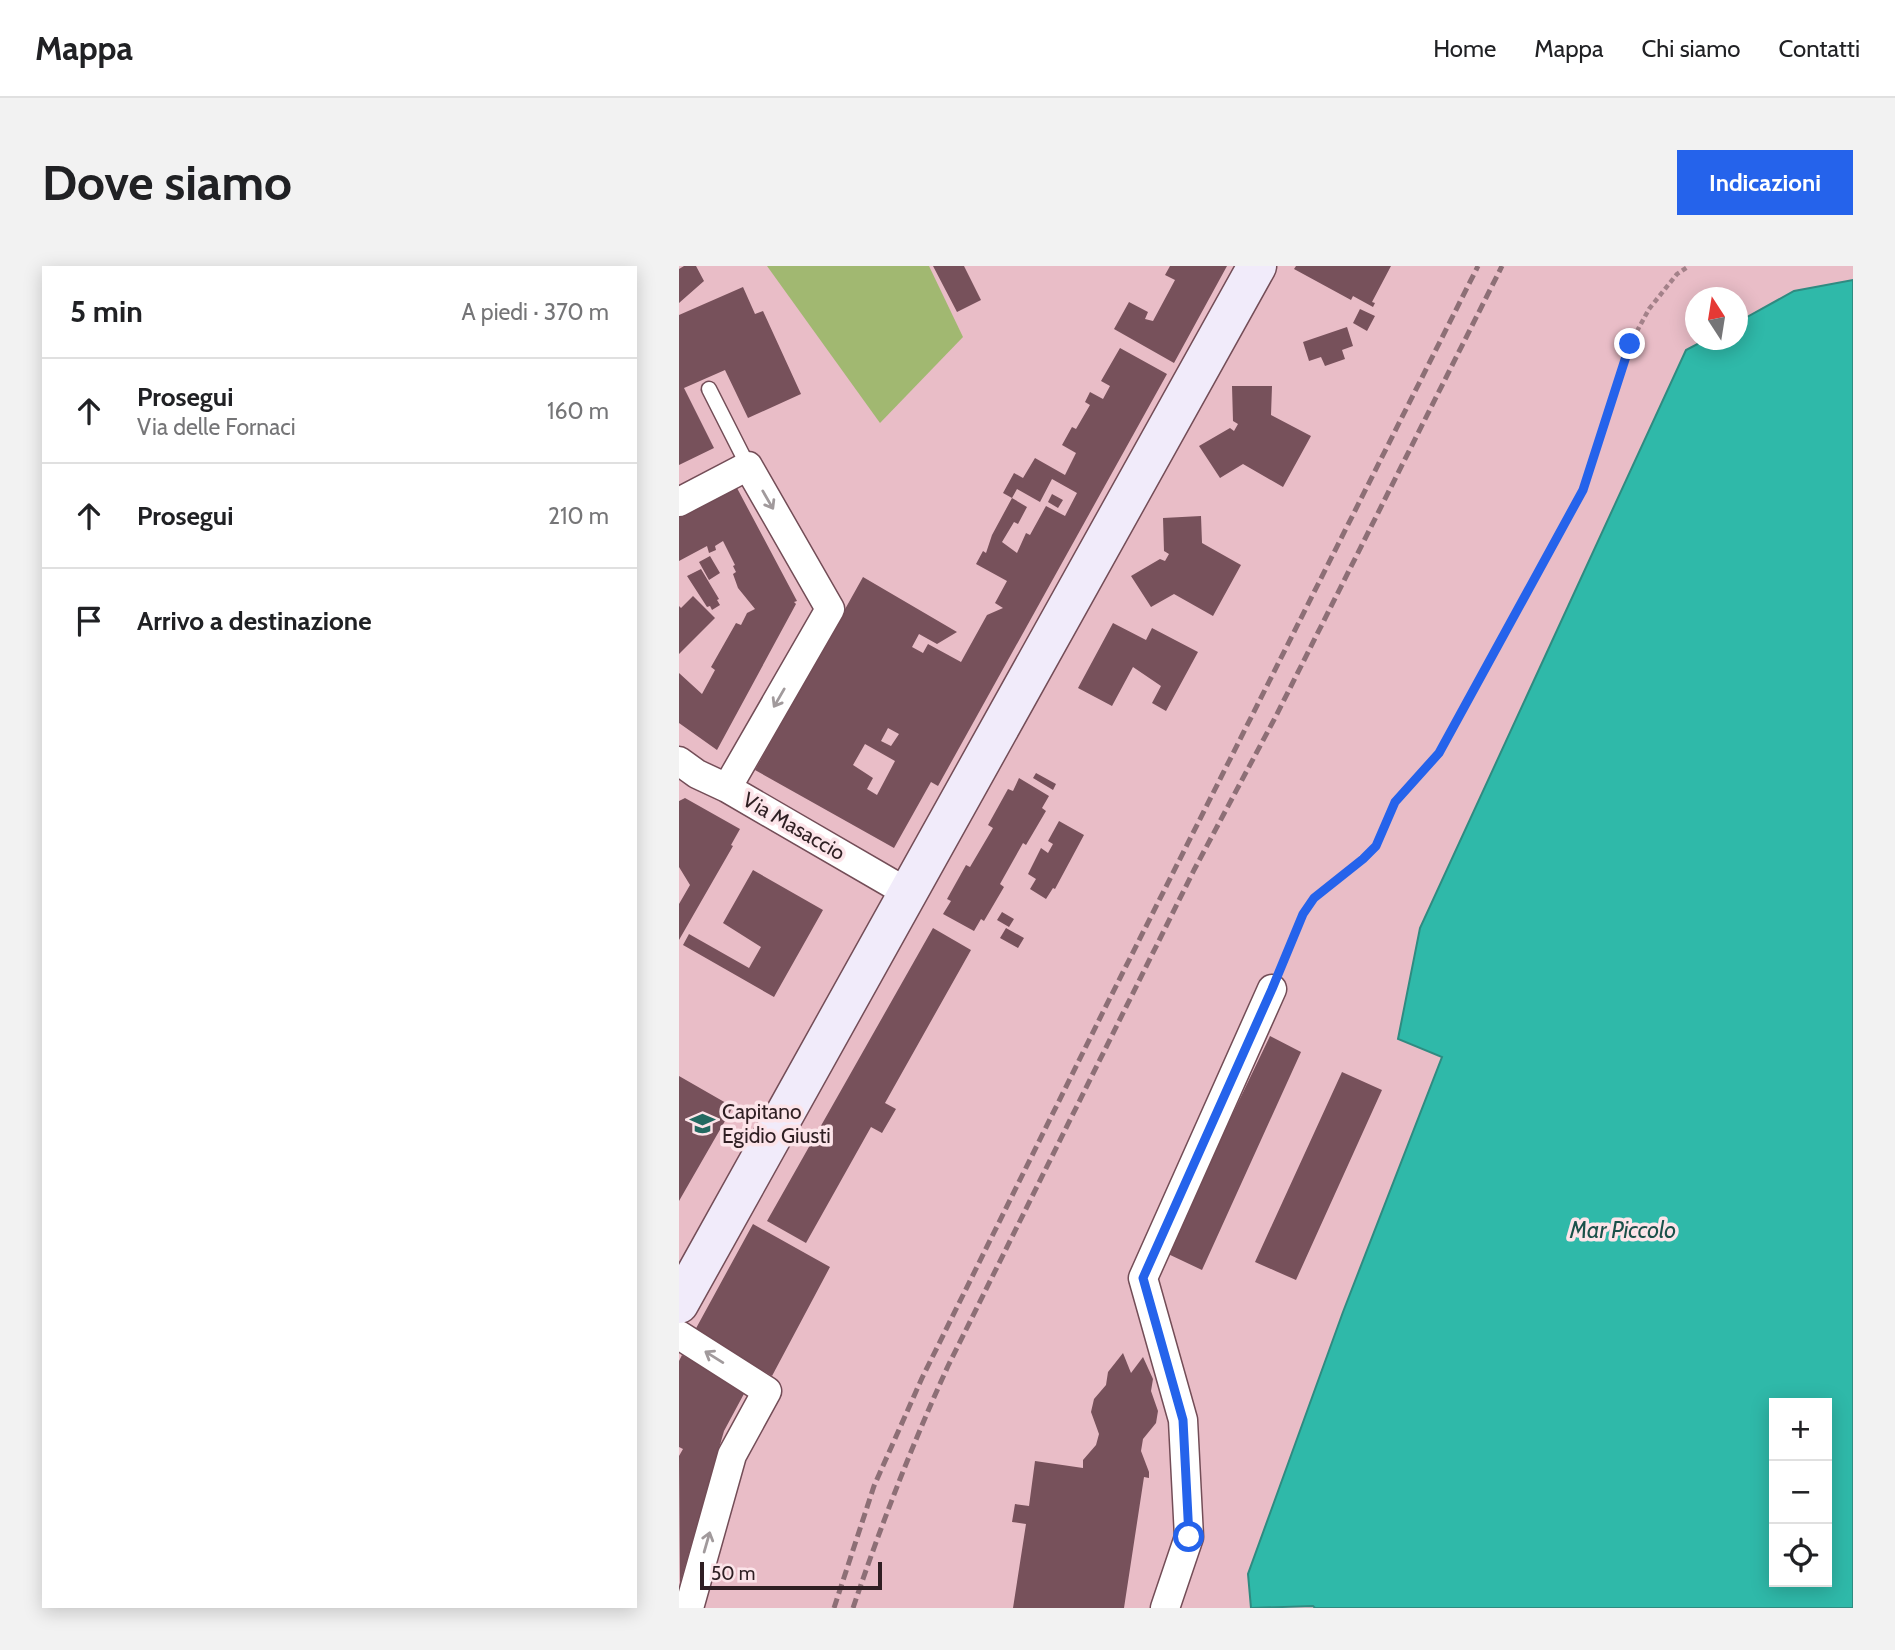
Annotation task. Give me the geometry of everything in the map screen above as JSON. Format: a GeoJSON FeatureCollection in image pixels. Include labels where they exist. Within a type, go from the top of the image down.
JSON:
{"type":"FeatureCollection","features":[{"type":"Feature","properties":{"kind":"main road"},"geometry":{"type":"LineString","coordinates":[[679,1304],[1257,266]]}},
{"type":"Feature","properties":{"kind":"street"},"geometry":{"type":"LineString","coordinates":[[679,502],[748,466],[830,609],[727,788]]}},
{"type":"Feature","properties":{"kind":"street","name":"Via Masaccio"},"geometry":{"type":"LineString","coordinates":[[685,772],[727,788],[908,893]]}},
{"type":"Feature","properties":{"kind":"street"},"geometry":{"type":"LineString","coordinates":[[1165,1608],[1189,1537],[1183,1420],[1143,1278],[1272,989]]}},
{"type":"Feature","properties":{"kind":"street"},"geometry":{"type":"LineString","coordinates":[[679,1335],[767,1391],[732,1455],[689,1608]]}},
{"type":"Feature","properties":{"kind":"lane"},"geometry":{"type":"LineString","coordinates":[[709,389],[748,466]]}},
{"type":"Feature","properties":{"kind":"path"},"geometry":{"type":"LineString","coordinates":[[1272,989],[1303,914],[1314,898],[1376,846],[1395,802],[1439,753],[1583,490],[1630,344],[1649,309],[1677,274],[1689,266]]}},
{"type":"Feature","properties":{"kind":"shaded area"},"geometry":{"type":"Polygon","coordinates":[[[767,266],[929,266],[963,337],[880,423],[767,266]]]}},
{"type":"Feature","properties":{"kind":"water","name":"Mar Piccolo"},"geometry":{"type":"Polygon","coordinates":[[[1853,280],[1853,1608],[1251,1608],[1248,1574],[1343,1312],[1442,1057],[1398,1039],[1420,928],[1686,350],[1748,350],[1748,316],[1794,291],[1853,280]]]}},
{"type":"Feature","properties":{"kind":"building"},"geometry":{"type":"Polygon","coordinates":[[[696,266],[704,281],[679,303],[679,269],[696,266]]]}},
{"type":"Feature","properties":{"kind":"building"},"geometry":{"type":"Polygon","coordinates":[[[933,266],[964,266],[981,300],[957,312],[933,266]]]}},
{"type":"Feature","properties":{"kind":"building"},"geometry":{"type":"Polygon","coordinates":[[[1170,266],[1227,266],[1174,363],[1114,329],[1129,302],[1148,312],[1145,319],[1153,321],[1175,280],[1165,275],[1170,266]]]}},
{"type":"Feature","properties":{"kind":"building"},"geometry":{"type":"Polygon","coordinates":[[[1296,266],[1391,266],[1372,302],[1375,303],[1373,307],[1353,296],[1351,300],[1294,269],[1296,266]]]}},
{"type":"Feature","properties":{"kind":"building"},"geometry":{"type":"Polygon","coordinates":[[[743,287],[755,314],[763,311],[801,394],[748,418],[725,370],[684,388],[714,448],[679,465],[679,315],[743,287]]]}},
{"type":"Feature","properties":{"kind":"building"},"geometry":{"type":"Polygon","coordinates":[[[1360,309],[1375,316],[1367,331],[1353,323],[1360,309]]]}},
{"type":"Feature","properties":{"kind":"building"},"geometry":{"type":"Polygon","coordinates":[[[1347,327],[1353,346],[1342,350],[1345,359],[1325,366],[1321,357],[1309,361],[1303,342],[1347,327]]]}},
{"type":"Feature","properties":{"kind":"building"},"geometry":{"type":"Polygon","coordinates":[[[1120,348],[1167,374],[938,786],[931,782],[894,848],[755,770],[863,577],[957,632],[937,644],[919,634],[912,647],[923,653],[928,644],[961,662],[987,615],[1003,608],[995,603],[1007,581],[976,564],[983,551],[986,553],[992,535],[1012,498],[1003,493],[1014,473],[1023,478],[1035,458],[1065,475],[1076,453],[1062,445],[1072,427],[1076,429],[1090,405],[1085,402],[1090,392],[1103,399],[1110,386],[1101,381],[1120,348]],[[1052,479],[1040,502],[1017,489],[1012,498],[1027,507],[1018,524],[1014,522],[1002,542],[1017,553],[1026,533],[1030,535],[1046,506],[1065,516],[1077,493],[1052,479]],[[888,728],[881,741],[891,746],[899,734],[888,728]],[[865,744],[853,765],[873,778],[867,789],[877,795],[895,761],[865,744]]]}},
{"type":"Feature","properties":{"kind":"building"},"geometry":{"type":"Polygon","coordinates":[[[1232,386],[1272,386],[1271,415],[1311,436],[1283,487],[1243,464],[1220,478],[1199,446],[1230,428],[1234,431],[1238,424],[1233,421],[1232,386]]]}},
{"type":"Feature","properties":{"kind":"building"},"geometry":{"type":"Polygon","coordinates":[[[737,488],[797,601],[794,602],[796,604],[717,750],[679,723],[679,673],[702,694],[715,670],[711,667],[736,623],[741,625],[747,613],[755,609],[738,588],[733,574],[736,572],[733,566],[735,565],[723,541],[715,546],[716,550],[709,553],[707,546],[679,561],[679,517],[737,488]]]}},
{"type":"Feature","properties":{"kind":"building"},"geometry":{"type":"Polygon","coordinates":[[[1052,494],[1063,500],[1058,508],[1048,502],[1052,494]]]}},
{"type":"Feature","properties":{"kind":"building"},"geometry":{"type":"Polygon","coordinates":[[[1201,516],[1202,543],[1241,565],[1213,616],[1174,594],[1151,607],[1131,576],[1160,559],[1165,561],[1169,554],[1164,551],[1163,518],[1201,516]]]}},
{"type":"Feature","properties":{"kind":"building"},"geometry":{"type":"Polygon","coordinates":[[[710,556],[720,573],[709,580],[699,562],[710,556]]]}},
{"type":"Feature","properties":{"kind":"building"},"geometry":{"type":"Polygon","coordinates":[[[701,569],[719,599],[717,600],[720,605],[712,610],[710,606],[707,607],[687,576],[701,569]]]}},
{"type":"Feature","properties":{"kind":"building"},"geometry":{"type":"Polygon","coordinates":[[[693,596],[715,618],[679,654],[679,606],[681,608],[693,596]]]}},
{"type":"Feature","properties":{"kind":"building"},"geometry":{"type":"Polygon","coordinates":[[[1113,623],[1146,640],[1152,628],[1198,652],[1166,711],[1152,703],[1161,686],[1133,667],[1112,706],[1078,688],[1113,623]]]}},
{"type":"Feature","properties":{"kind":"building"},"geometry":{"type":"Polygon","coordinates":[[[1036,773],[1056,784],[1053,790],[1033,778],[1036,773]]]}},
{"type":"Feature","properties":{"kind":"building"},"geometry":{"type":"Polygon","coordinates":[[[1019,778],[1049,796],[1042,808],[1046,811],[1026,845],[1023,843],[1000,884],[1004,887],[984,921],[981,919],[974,931],[943,914],[951,901],[947,899],[966,865],[970,867],[993,828],[988,825],[1008,789],[1013,791],[1019,778]]]}},
{"type":"Feature","properties":{"kind":"building"},"geometry":{"type":"Polygon","coordinates":[[[685,798],[740,829],[679,940],[679,904],[690,885],[679,867],[679,801],[685,798]]]}},
{"type":"Feature","properties":{"kind":"building"},"geometry":{"type":"Polygon","coordinates":[[[1059,821],[1084,835],[1055,889],[1053,888],[1046,899],[1030,889],[1036,879],[1028,874],[1041,848],[1048,853],[1053,844],[1048,841],[1059,821]]]}},
{"type":"Feature","properties":{"kind":"building"},"geometry":{"type":"Polygon","coordinates":[[[753,870],[823,910],[774,997],[683,945],[689,934],[749,968],[761,947],[723,923],[753,870]]]}},
{"type":"Feature","properties":{"kind":"building"},"geometry":{"type":"Polygon","coordinates":[[[1002,912],[1014,919],[1009,927],[997,920],[1002,912]]]}},
{"type":"Feature","properties":{"kind":"building"},"geometry":{"type":"Polygon","coordinates":[[[933,928],[971,950],[885,1103],[896,1109],[882,1133],[871,1127],[806,1243],[767,1221],[933,928]]]}},
{"type":"Feature","properties":{"kind":"building"},"geometry":{"type":"Polygon","coordinates":[[[1006,928],[1024,938],[1018,948],[1000,938],[1006,928]]]}},
{"type":"Feature","properties":{"kind":"building"},"geometry":{"type":"Polygon","coordinates":[[[1270,1036],[1301,1052],[1202,1270],[1166,1253],[1270,1036]]]}},
{"type":"Feature","properties":{"kind":"building"},"geometry":{"type":"Polygon","coordinates":[[[1342,1072],[1382,1090],[1296,1280],[1255,1262],[1342,1072]]]}},
{"type":"Feature","properties":{"kind":"building"},"geometry":{"type":"Polygon","coordinates":[[[679,1076],[733,1107],[679,1201],[679,1076]]]}},
{"type":"Feature","properties":{"kind":"building"},"geometry":{"type":"Polygon","coordinates":[[[753,1224],[830,1267],[772,1376],[694,1332],[753,1224]]]}},
{"type":"Feature","properties":{"kind":"building"},"geometry":{"type":"Polygon","coordinates":[[[1123,1353],[1131,1373],[1143,1357],[1153,1379],[1151,1391],[1158,1411],[1156,1423],[1143,1439],[1141,1451],[1149,1478],[1144,1477],[1124,1608],[1013,1608],[1026,1524],[1012,1522],[1015,1504],[1029,1506],[1035,1461],[1083,1468],[1083,1460],[1096,1445],[1099,1434],[1091,1412],[1094,1399],[1106,1385],[1108,1372],[1123,1353]]]}},
{"type":"Feature","properties":{"kind":"building"},"geometry":{"type":"Polygon","coordinates":[[[682,1355],[746,1390],[724,1431],[680,1584],[679,1456],[683,1449],[679,1447],[679,1361],[682,1355]]]}},
{"type":"Feature","properties":{"kind":"railway"},"geometry":{"type":"LineString","coordinates":[[834,1608],[874,1486],[922,1378],[1478,266]]}},
{"type":"Feature","properties":{"kind":"railway"},"geometry":{"type":"LineString","coordinates":[[853,1608],[897,1485],[948,1366],[1194,870],[1276,716],[1502,266]]}},
{"type":"Feature","properties":{"kind":"place","name":"Capitano Egidio Giusti"},"geometry":{"type":"Point","coordinates":[702,1123]}},
{"type":"Feature","properties":{"kind":"route"},"geometry":{"type":"LineString","coordinates":[[1189,1537],[1183,1420],[1143,1278],[1303,914],[1314,898],[1376,846],[1403,790],[1439,753],[1583,490],[1630,344]]}}]}
